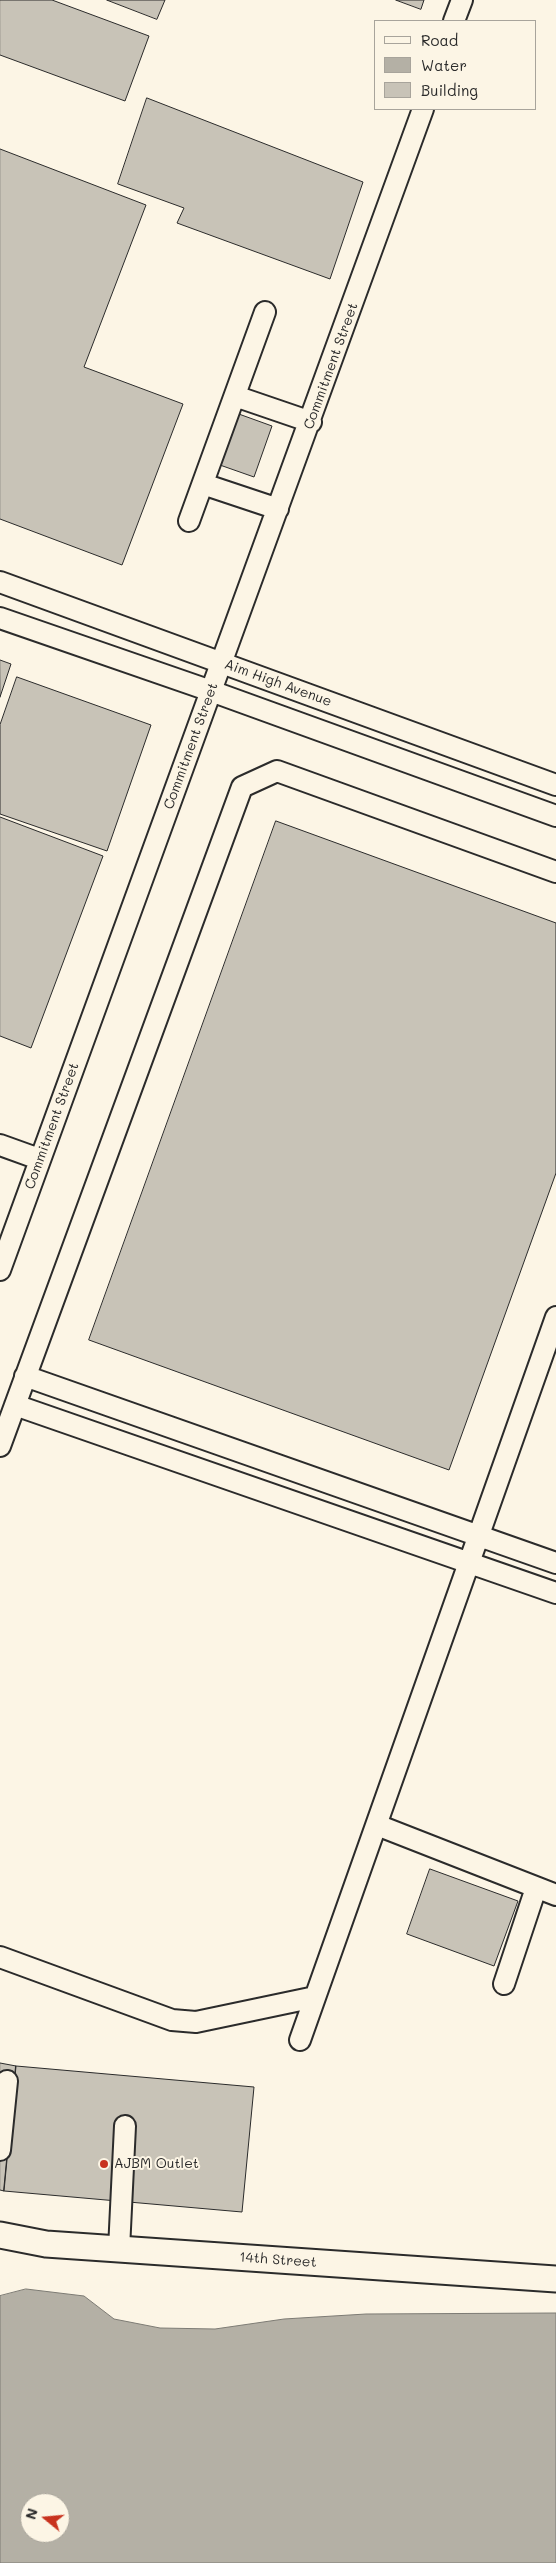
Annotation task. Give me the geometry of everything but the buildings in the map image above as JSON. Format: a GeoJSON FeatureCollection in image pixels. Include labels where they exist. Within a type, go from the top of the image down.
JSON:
{"type":"FeatureCollection","features":[{"type":"Feature","properties":{"kind":"main road","name":"14th Street"},"geometry":{"type":"LineString","coordinates":[[0,2235],[46,2244],[119,2250],[556,2279]]}},
{"type":"Feature","properties":{"kind":"street"},"geometry":{"type":"LineString","coordinates":[[454,20],[462,0]]}},
{"type":"Feature","properties":{"kind":"street","name":"Commitment Street"},"geometry":{"type":"LineString","coordinates":[[2,1258],[311,422],[423,110]]}},
{"type":"Feature","properties":{"kind":"street"},"geometry":{"type":"LineString","coordinates":[[189,521],[264,312]]}},
{"type":"Feature","properties":{"kind":"street"},"geometry":{"type":"LineString","coordinates":[[235,396],[311,422]]}},
{"type":"Feature","properties":{"kind":"street"},"geometry":{"type":"LineString","coordinates":[[202,484],[278,510]]}},
{"type":"Feature","properties":{"kind":"street","name":"Aim High Avenue"},"geometry":{"type":"LineString","coordinates":[[0,582],[556,785]]}},
{"type":"Feature","properties":{"kind":"street"},"geometry":{"type":"LineString","coordinates":[[0,618],[210,691],[556,816]]}},
{"type":"Feature","properties":{"kind":"street"},"geometry":{"type":"LineString","coordinates":[[0,1446],[242,787],[277,771],[556,872]]}},
{"type":"Feature","properties":{"kind":"street"},"geometry":{"type":"LineString","coordinates":[[0,1145],[39,1159]]}},
{"type":"Feature","properties":{"kind":"street"},"geometry":{"type":"LineString","coordinates":[[300,2040],[377,1825],[468,1561],[556,1317]]}},
{"type":"Feature","properties":{"kind":"street"},"geometry":{"type":"LineString","coordinates":[[25,1376],[556,1563]]}},
{"type":"Feature","properties":{"kind":"street"},"geometry":{"type":"LineString","coordinates":[[15,1405],[556,1592]]}},
{"type":"Feature","properties":{"kind":"street"},"geometry":{"type":"LineString","coordinates":[[377,1825],[556,1895]]}},
{"type":"Feature","properties":{"kind":"street"},"geometry":{"type":"LineString","coordinates":[[504,1984],[536,1888]]}},
{"type":"Feature","properties":{"kind":"street"},"geometry":{"type":"LineString","coordinates":[[0,1957],[172,2020],[196,2022],[315,1997]]}},
{"type":"Feature","properties":{"kind":"street"},"geometry":{"type":"LineString","coordinates":[[0,2150],[7,2081]]}},
{"type":"Feature","properties":{"kind":"street"},"geometry":{"type":"LineString","coordinates":[[119,2250],[124,2126]]}},
{"type":"Feature","properties":{"kind":"water"},"geometry":{"type":"Polygon","coordinates":[[[26,2289],[84,2296],[114,2319],[160,2328],[215,2329],[284,2319],[366,2314],[556,2313],[556,2563],[0,2563],[0,2296],[26,2289]]]}},
{"type":"Feature","properties":{"kind":"place","name":"AJBM Outlet"},"geometry":{"type":"Point","coordinates":[104,2164]}}]}
